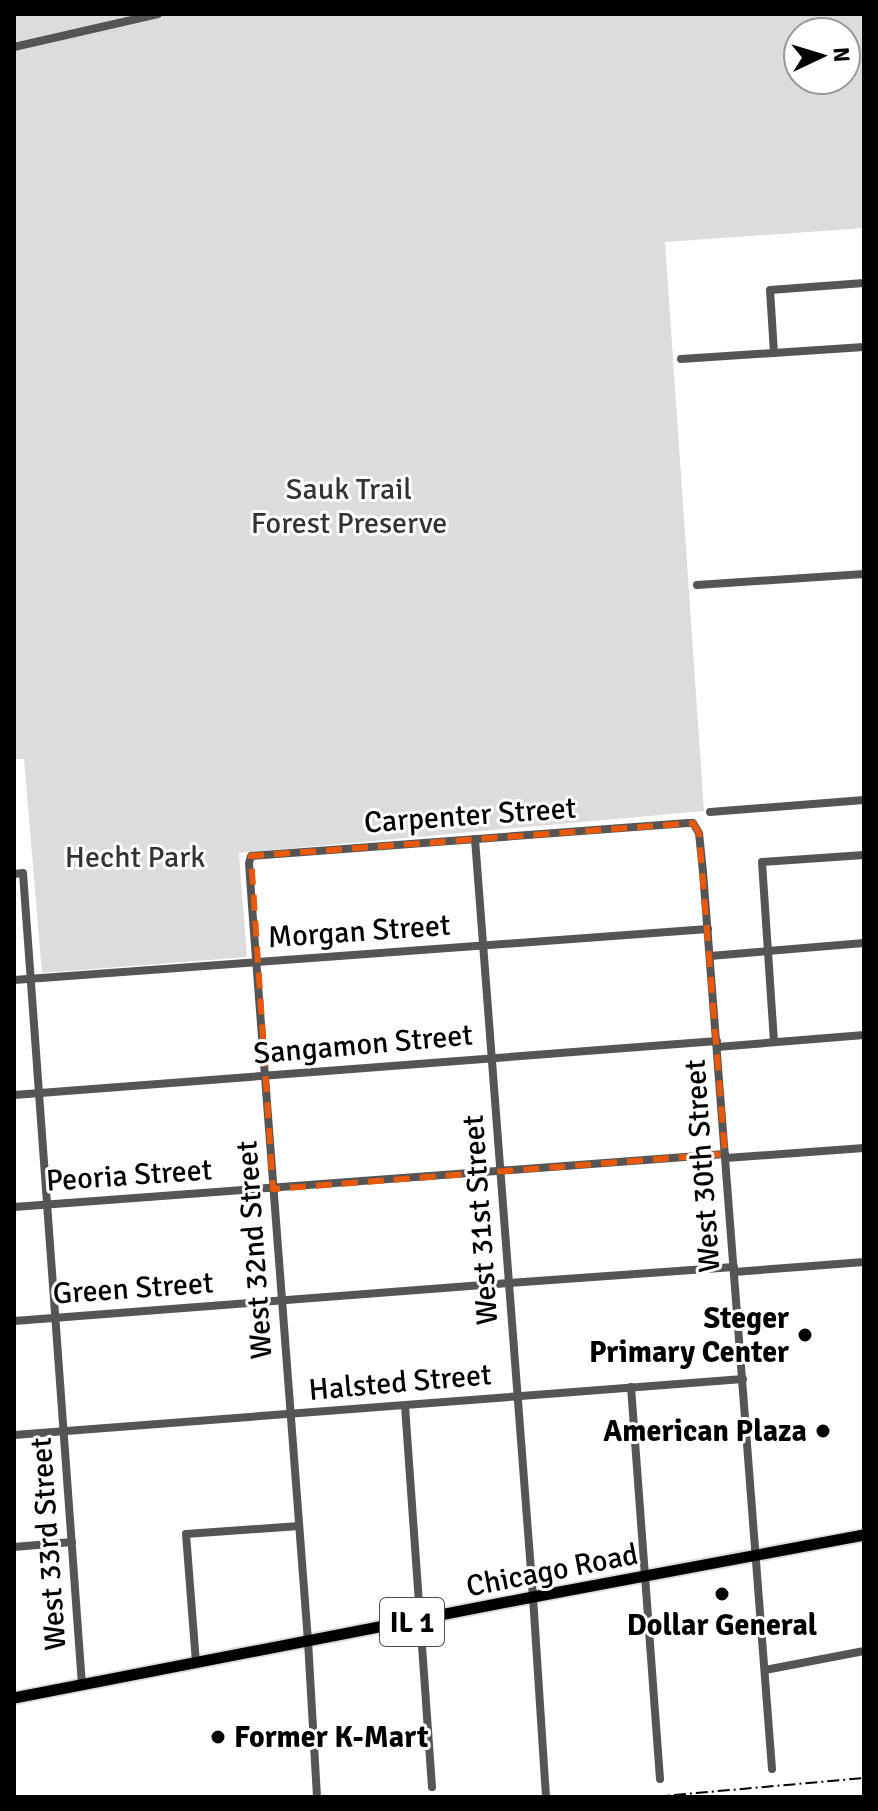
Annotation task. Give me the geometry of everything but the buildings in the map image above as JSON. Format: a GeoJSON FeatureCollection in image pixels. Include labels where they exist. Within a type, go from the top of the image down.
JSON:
{"type":"FeatureCollection","features":[{"type":"Feature","properties":{"kind":"main road","name":"Chicago Road"},"geometry":{"type":"LineString","coordinates":[[14,1698],[864,1535]]}},
{"type":"Feature","properties":{"kind":"street"},"geometry":{"type":"LineString","coordinates":[[14,47],[158,14]]}},
{"type":"Feature","properties":{"kind":"street"},"geometry":{"type":"LineString","coordinates":[[774,353],[770,290],[864,283]]}},
{"type":"Feature","properties":{"kind":"street"},"geometry":{"type":"LineString","coordinates":[[681,359],[864,347]]}},
{"type":"Feature","properties":{"kind":"street"},"geometry":{"type":"LineString","coordinates":[[697,585],[864,574]]}},
{"type":"Feature","properties":{"kind":"street"},"geometry":{"type":"LineString","coordinates":[[710,812],[864,800]]}},
{"type":"Feature","properties":{"kind":"street","name":"Carpenter Street"},"geometry":{"type":"LineString","coordinates":[[251,856],[693,823]]}},
{"type":"Feature","properties":{"kind":"street","name":"West 30th Street"},"geometry":{"type":"LineString","coordinates":[[693,823],[699,833],[708,929],[772,1769]]}},
{"type":"Feature","properties":{"kind":"street","name":"West 31st Street"},"geometry":{"type":"LineString","coordinates":[[475,839],[546,1797]]}},
{"type":"Feature","properties":{"kind":"street"},"geometry":{"type":"LineString","coordinates":[[774,1042],[762,862],[864,855]]}},
{"type":"Feature","properties":{"kind":"street","name":"West 32nd Street"},"geometry":{"type":"LineString","coordinates":[[251,856],[256,963],[308,1641],[317,1797]]}},
{"type":"Feature","properties":{"kind":"street","name":"West 33rd Street"},"geometry":{"type":"LineString","coordinates":[[18,873],[30,979],[48,1205],[82,1685]]}},
{"type":"Feature","properties":{"kind":"street","name":"Morgan Street"},"geometry":{"type":"LineString","coordinates":[[14,980],[708,929]]}},
{"type":"Feature","properties":{"kind":"street"},"geometry":{"type":"LineString","coordinates":[[710,956],[864,943]]}},
{"type":"Feature","properties":{"kind":"street","name":"Sangamon Street"},"geometry":{"type":"LineString","coordinates":[[14,1095],[491,1058],[864,1035]]}},
{"type":"Feature","properties":{"kind":"street","name":"Peoria Street"},"geometry":{"type":"LineString","coordinates":[[14,1207],[500,1170],[864,1148]]}},
{"type":"Feature","properties":{"kind":"street","name":"Green Street"},"geometry":{"type":"LineString","coordinates":[[14,1321],[509,1283],[864,1262]]}},
{"type":"Feature","properties":{"kind":"street","name":"Halsted Street"},"geometry":{"type":"LineString","coordinates":[[14,1435],[743,1379]]}},
{"type":"Feature","properties":{"kind":"street"},"geometry":{"type":"LineString","coordinates":[[631,1387],[660,1779]]}},
{"type":"Feature","properties":{"kind":"street"},"geometry":{"type":"LineString","coordinates":[[405,1406],[432,1787]]}},
{"type":"Feature","properties":{"kind":"street"},"geometry":{"type":"LineString","coordinates":[[196,1663],[186,1534],[299,1526]]}},
{"type":"Feature","properties":{"kind":"street"},"geometry":{"type":"LineString","coordinates":[[14,1547],[72,1542]]}},
{"type":"Feature","properties":{"kind":"street"},"geometry":{"type":"LineString","coordinates":[[765,1670],[864,1651]]}},
{"type":"Feature","properties":{"kind":"highlighted area"},"geometry":{"type":"Polygon","coordinates":[[[693,823],[699,833],[725,1154],[273,1189],[251,856],[693,823]]]}},
{"type":"Feature","properties":{"kind":"green space","name":"Sauk Trail Forest Preserve"},"geometry":{"type":"Polygon","coordinates":[[[14,14],[864,14],[864,228],[665,242],[704,811],[239,853],[247,957],[42,973],[24,759],[14,759],[14,14]]]}},
{"type":"Feature","properties":{"kind":"railway"},"geometry":{"type":"LineString","coordinates":[[652,1797],[864,1778]]}},
{"type":"Feature","properties":{"kind":"place","name":"Steger Primary Center"},"geometry":{"type":"Point","coordinates":[805,1335]}},
{"type":"Feature","properties":{"kind":"place","name":"American Plaza"},"geometry":{"type":"Point","coordinates":[823,1431]}},
{"type":"Feature","properties":{"kind":"place","name":"Dollar General"},"geometry":{"type":"Point","coordinates":[722,1594]}},
{"type":"Feature","properties":{"kind":"place","name":"Former K-Mart"},"geometry":{"type":"Point","coordinates":[218,1737]}},
{"type":"Feature","properties":{"kind":"park label","name":"Hecht Park"},"geometry":{"type":"Point","coordinates":[135,857]}}]}
